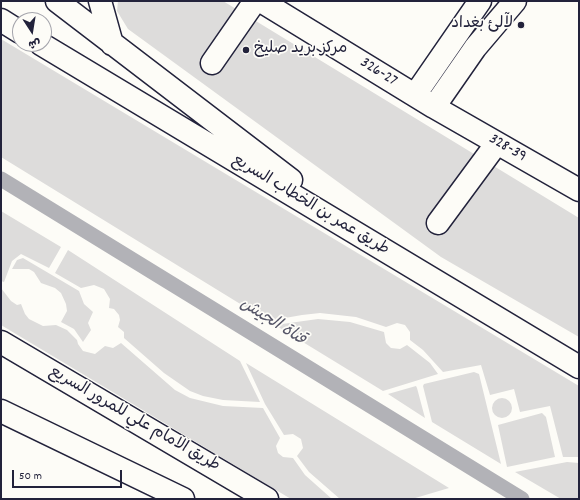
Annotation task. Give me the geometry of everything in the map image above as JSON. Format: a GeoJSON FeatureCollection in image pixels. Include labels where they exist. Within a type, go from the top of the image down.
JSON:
{"type":"FeatureCollection","features":[{"type":"Feature","properties":{"kind":"main road"},"geometry":{"type":"LineString","coordinates":[[57,1],[378,247]]}},
{"type":"Feature","properties":{"kind":"main road"},"geometry":{"type":"LineString","coordinates":[[100,1],[112,44]]}},
{"type":"Feature","properties":{"kind":"main road"},"geometry":{"type":"LineString","coordinates":[[212,64],[255,1]]}},
{"type":"Feature","properties":{"kind":"main road","name":"326-27"},"geometry":{"type":"LineString","coordinates":[[261,1],[288,8],[434,107]]}},
{"type":"Feature","properties":{"kind":"main road"},"geometry":{"type":"LineString","coordinates":[[415,95],[480,1]]}},
{"type":"Feature","properties":{"kind":"main road"},"geometry":{"type":"LineString","coordinates":[[434,107],[475,48],[515,1]]}},
{"type":"Feature","properties":{"kind":"main road"},"geometry":{"type":"LineString","coordinates":[[1,20],[12,27]]}},
{"type":"Feature","properties":{"kind":"main road","name":"طريق عمر بن الخطاب السريع"},"geometry":{"type":"LineString","coordinates":[[52,51],[579,367]]}},
{"type":"Feature","properties":{"kind":"main road","name":"328-39"},"geometry":{"type":"LineString","coordinates":[[434,107],[497,143],[577,185]]}},
{"type":"Feature","properties":{"kind":"main road"},"geometry":{"type":"LineString","coordinates":[[438,223],[497,143]]}},
{"type":"Feature","properties":{"kind":"main road","name":"طريق الامام علي للمرور السريع"},"geometry":{"type":"LineString","coordinates":[[1,342],[267,499]]}},
{"type":"Feature","properties":{"kind":"main road"},"geometry":{"type":"LineString","coordinates":[[3,413],[178,498]]}},
{"type":"Feature","properties":{"kind":"shaded area"},"geometry":{"type":"Polygon","coordinates":[[[118,1],[223,1],[579,218],[579,337],[441,257],[128,29],[117,11],[118,1]]]}},
{"type":"Feature","properties":{"kind":"shaded area"},"geometry":{"type":"Polygon","coordinates":[[[1,39],[12,46],[12,52],[23,52],[579,386],[579,457],[563,457],[550,406],[520,412],[514,389],[490,395],[481,365],[443,372],[423,350],[410,340],[410,332],[405,325],[397,323],[386,327],[356,317],[320,313],[268,321],[1,157],[1,39]]]}},
{"type":"Feature","properties":{"kind":"shaded area"},"geometry":{"type":"Polygon","coordinates":[[[1,211],[61,247],[49,268],[21,254],[12,261],[4,282],[1,281],[1,211]]]}},
{"type":"Feature","properties":{"kind":"shaded area"},"geometry":{"type":"Polygon","coordinates":[[[68,250],[240,361],[260,402],[223,400],[203,396],[190,391],[164,373],[124,338],[124,332],[118,327],[120,320],[119,315],[114,309],[109,308],[110,299],[104,289],[94,285],[81,288],[55,273],[68,250]]]}},
{"type":"Feature","properties":{"kind":"shaded area"},"geometry":{"type":"Polygon","coordinates":[[[23,258],[79,291],[84,304],[93,312],[88,323],[91,330],[83,342],[74,329],[61,322],[67,311],[66,304],[61,293],[55,288],[41,283],[34,272],[29,269],[12,269],[17,260],[23,258]]]}},
{"type":"Feature","properties":{"kind":"shaded area"},"geometry":{"type":"Polygon","coordinates":[[[1,288],[11,301],[17,305],[21,304],[29,319],[43,326],[56,325],[67,330],[77,340],[83,351],[95,354],[105,346],[113,348],[121,343],[175,390],[190,398],[223,406],[263,408],[280,438],[276,446],[278,453],[283,457],[293,458],[305,475],[332,499],[291,499],[1,325],[1,288]]]}},
{"type":"Feature","properties":{"kind":"shaded area"},"geometry":{"type":"Polygon","coordinates":[[[318,319],[350,322],[384,332],[386,343],[391,348],[400,349],[407,345],[430,363],[438,374],[383,391],[275,325],[318,319]]]}},
{"type":"Feature","properties":{"kind":"shaded area"},"geometry":{"type":"Polygon","coordinates":[[[246,363],[449,488],[412,499],[340,499],[309,472],[297,456],[303,448],[301,439],[293,434],[284,435],[265,404],[246,363]]]}},
{"type":"Feature","properties":{"kind":"shaded area"},"geometry":{"type":"Polygon","coordinates":[[[474,372],[479,374],[501,464],[432,422],[423,386],[424,384],[474,372]]]}},
{"type":"Feature","properties":{"kind":"shaded area"},"geometry":{"type":"Polygon","coordinates":[[[416,386],[417,388],[425,418],[388,394],[416,386]]]}},
{"type":"Feature","properties":{"kind":"shaded area"},"geometry":{"type":"Polygon","coordinates":[[[502,398],[509,401],[512,408],[509,415],[502,418],[495,415],[492,408],[495,401],[502,398]]]}},
{"type":"Feature","properties":{"kind":"shaded area"},"geometry":{"type":"Polygon","coordinates":[[[542,413],[546,417],[555,457],[507,467],[498,425],[542,413]]]}},
{"type":"Feature","properties":{"kind":"shaded area"},"geometry":{"type":"Polygon","coordinates":[[[567,462],[579,463],[579,499],[561,499],[515,472],[567,462]]]}},
{"type":"Feature","properties":{"kind":"waterway","name":"قناة الجيش"},"geometry":{"type":"LineString","coordinates":[[1,179],[522,499]]}},
{"type":"Feature","properties":{"kind":"place","name":"لآلئ بغداد"},"geometry":{"type":"Point","coordinates":[521,25]}},
{"type":"Feature","properties":{"kind":"place","name":"مركز بريد صليخ"},"geometry":{"type":"Point","coordinates":[246,50]}}]}
